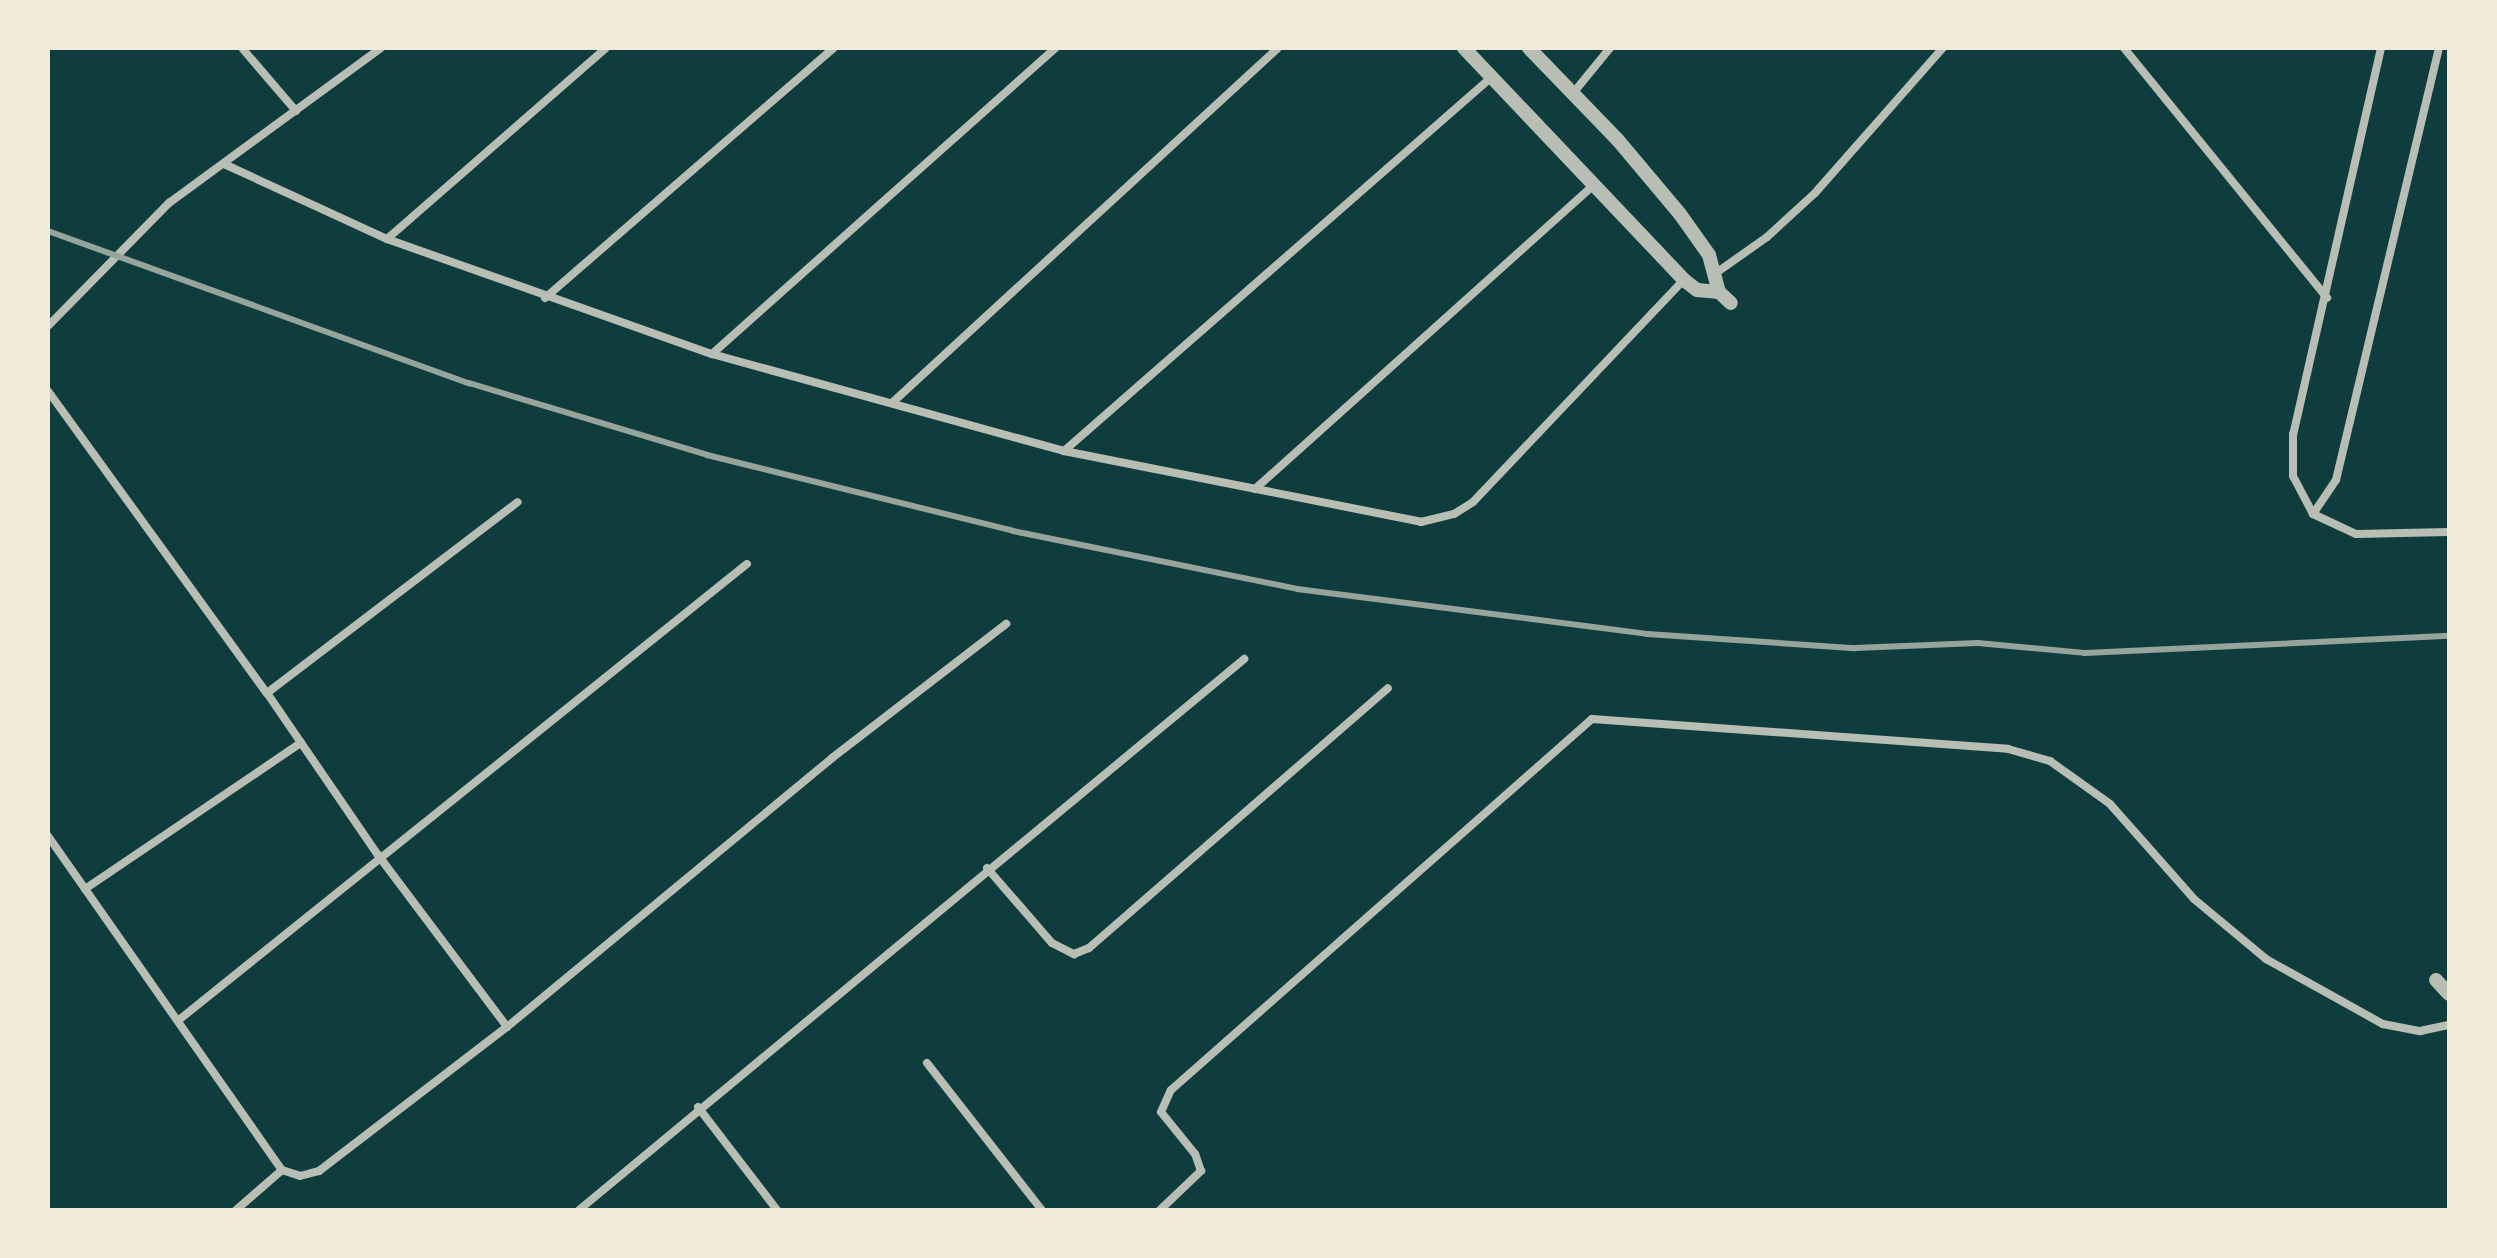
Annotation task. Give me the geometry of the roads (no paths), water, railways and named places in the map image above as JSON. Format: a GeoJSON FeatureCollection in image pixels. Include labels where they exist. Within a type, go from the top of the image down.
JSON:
{"type":"FeatureCollection","features":[{"type":"Feature","properties":{"kind":"street"},"geometry":{"type":"LineString","coordinates":[[242,48],[296,111]]}},
{"type":"Feature","properties":{"kind":"street"},"geometry":{"type":"LineString","coordinates":[[48,326],[169,203],[381,48]]}},
{"type":"Feature","properties":{"kind":"street"},"geometry":{"type":"LineString","coordinates":[[387,239],[606,48]]}},
{"type":"Feature","properties":{"kind":"street"},"geometry":{"type":"LineString","coordinates":[[545,298],[834,48]]}},
{"type":"Feature","properties":{"kind":"street"},"geometry":{"type":"LineString","coordinates":[[712,354],[1056,48]]}},
{"type":"Feature","properties":{"kind":"street"},"geometry":{"type":"LineString","coordinates":[[893,402],[1278,48]]}},
{"type":"Feature","properties":{"kind":"street"},"geometry":{"type":"LineString","coordinates":[[1464,48],[1684,280],[1697,290],[1719,292],[1731,303]]}},
{"type":"Feature","properties":{"kind":"street"},"geometry":{"type":"LineString","coordinates":[[1529,48],[1574,92],[1680,214],[1716,273],[1719,292]]}},
{"type":"Feature","properties":{"kind":"street"},"geometry":{"type":"LineString","coordinates":[[1574,92],[1610,48]]}},
{"type":"Feature","properties":{"kind":"street"},"geometry":{"type":"LineString","coordinates":[[1716,273],[1767,237],[1815,193],[1943,48]]}},
{"type":"Feature","properties":{"kind":"street"},"geometry":{"type":"LineString","coordinates":[[2124,48],[2327,298]]}},
{"type":"Feature","properties":{"kind":"street"},"geometry":{"type":"LineString","coordinates":[[2381,48],[2327,298],[2293,434],[2293,476],[2313,514],[2356,534],[2378,537],[2449,532]]}},
{"type":"Feature","properties":{"kind":"street"},"geometry":{"type":"LineString","coordinates":[[2313,514],[2336,480],[2439,48]]}},
{"type":"Feature","properties":{"kind":"street"},"geometry":{"type":"LineString","coordinates":[[1064,451],[1493,76]]}},
{"type":"Feature","properties":{"kind":"street"},"geometry":{"type":"LineString","coordinates":[[224,164],[387,239],[545,298],[712,354],[1064,451],[1421,522],[1454,514],[1473,502],[1684,280]]}},
{"type":"Feature","properties":{"kind":"street"},"geometry":{"type":"LineString","coordinates":[[1255,489],[1595,184]]}},
{"type":"Feature","properties":{"kind":"street"},"geometry":{"type":"LineString","coordinates":[[48,391],[267,693],[378,855],[507,1027]]}},
{"type":"Feature","properties":{"kind":"street"},"geometry":{"type":"LineString","coordinates":[[267,693],[518,502]]}},
{"type":"Feature","properties":{"kind":"street"},"geometry":{"type":"LineString","coordinates":[[180,1019],[378,855],[747,564]]}},
{"type":"Feature","properties":{"kind":"street"},"geometry":{"type":"LineString","coordinates":[[48,836],[180,1019],[282,1170],[300,1176],[319,1171],[507,1027],[832,758],[1006,624]]}},
{"type":"Feature","properties":{"kind":"street"},"geometry":{"type":"LineString","coordinates":[[579,1210],[698,1107],[1244,659]]}},
{"type":"Feature","properties":{"kind":"street"},"geometry":{"type":"LineString","coordinates":[[987,868],[1052,943],[1074,954],[1089,948],[1388,688]]}},
{"type":"Feature","properties":{"kind":"street"},"geometry":{"type":"LineString","coordinates":[[1160,1210],[1201,1171],[1195,1154],[1161,1112],[1171,1090],[1592,719],[2008,749],[2050,761],[2110,804],[2194,899],[2266,959],[2383,1024],[2420,1031],[2449,1025]]}},
{"type":"Feature","properties":{"kind":"street"},"geometry":{"type":"LineString","coordinates":[[85,889],[301,743]]}},
{"type":"Feature","properties":{"kind":"street"},"geometry":{"type":"LineString","coordinates":[[2436,980],[2449,994]]}},
{"type":"Feature","properties":{"kind":"street"},"geometry":{"type":"LineString","coordinates":[[927,1063],[1042,1210]]}},
{"type":"Feature","properties":{"kind":"street"},"geometry":{"type":"LineString","coordinates":[[698,1107],[777,1210]]}},
{"type":"Feature","properties":{"kind":"street"},"geometry":{"type":"LineString","coordinates":[[242,1208],[282,1170]]}},
{"type":"Feature","properties":{"kind":"railway"},"geometry":{"type":"LineString","coordinates":[[48,231],[469,383],[707,455],[1013,531],[1297,589],[1647,634],[1855,648],[1978,643],[2085,653],[2449,636]]}}]}
